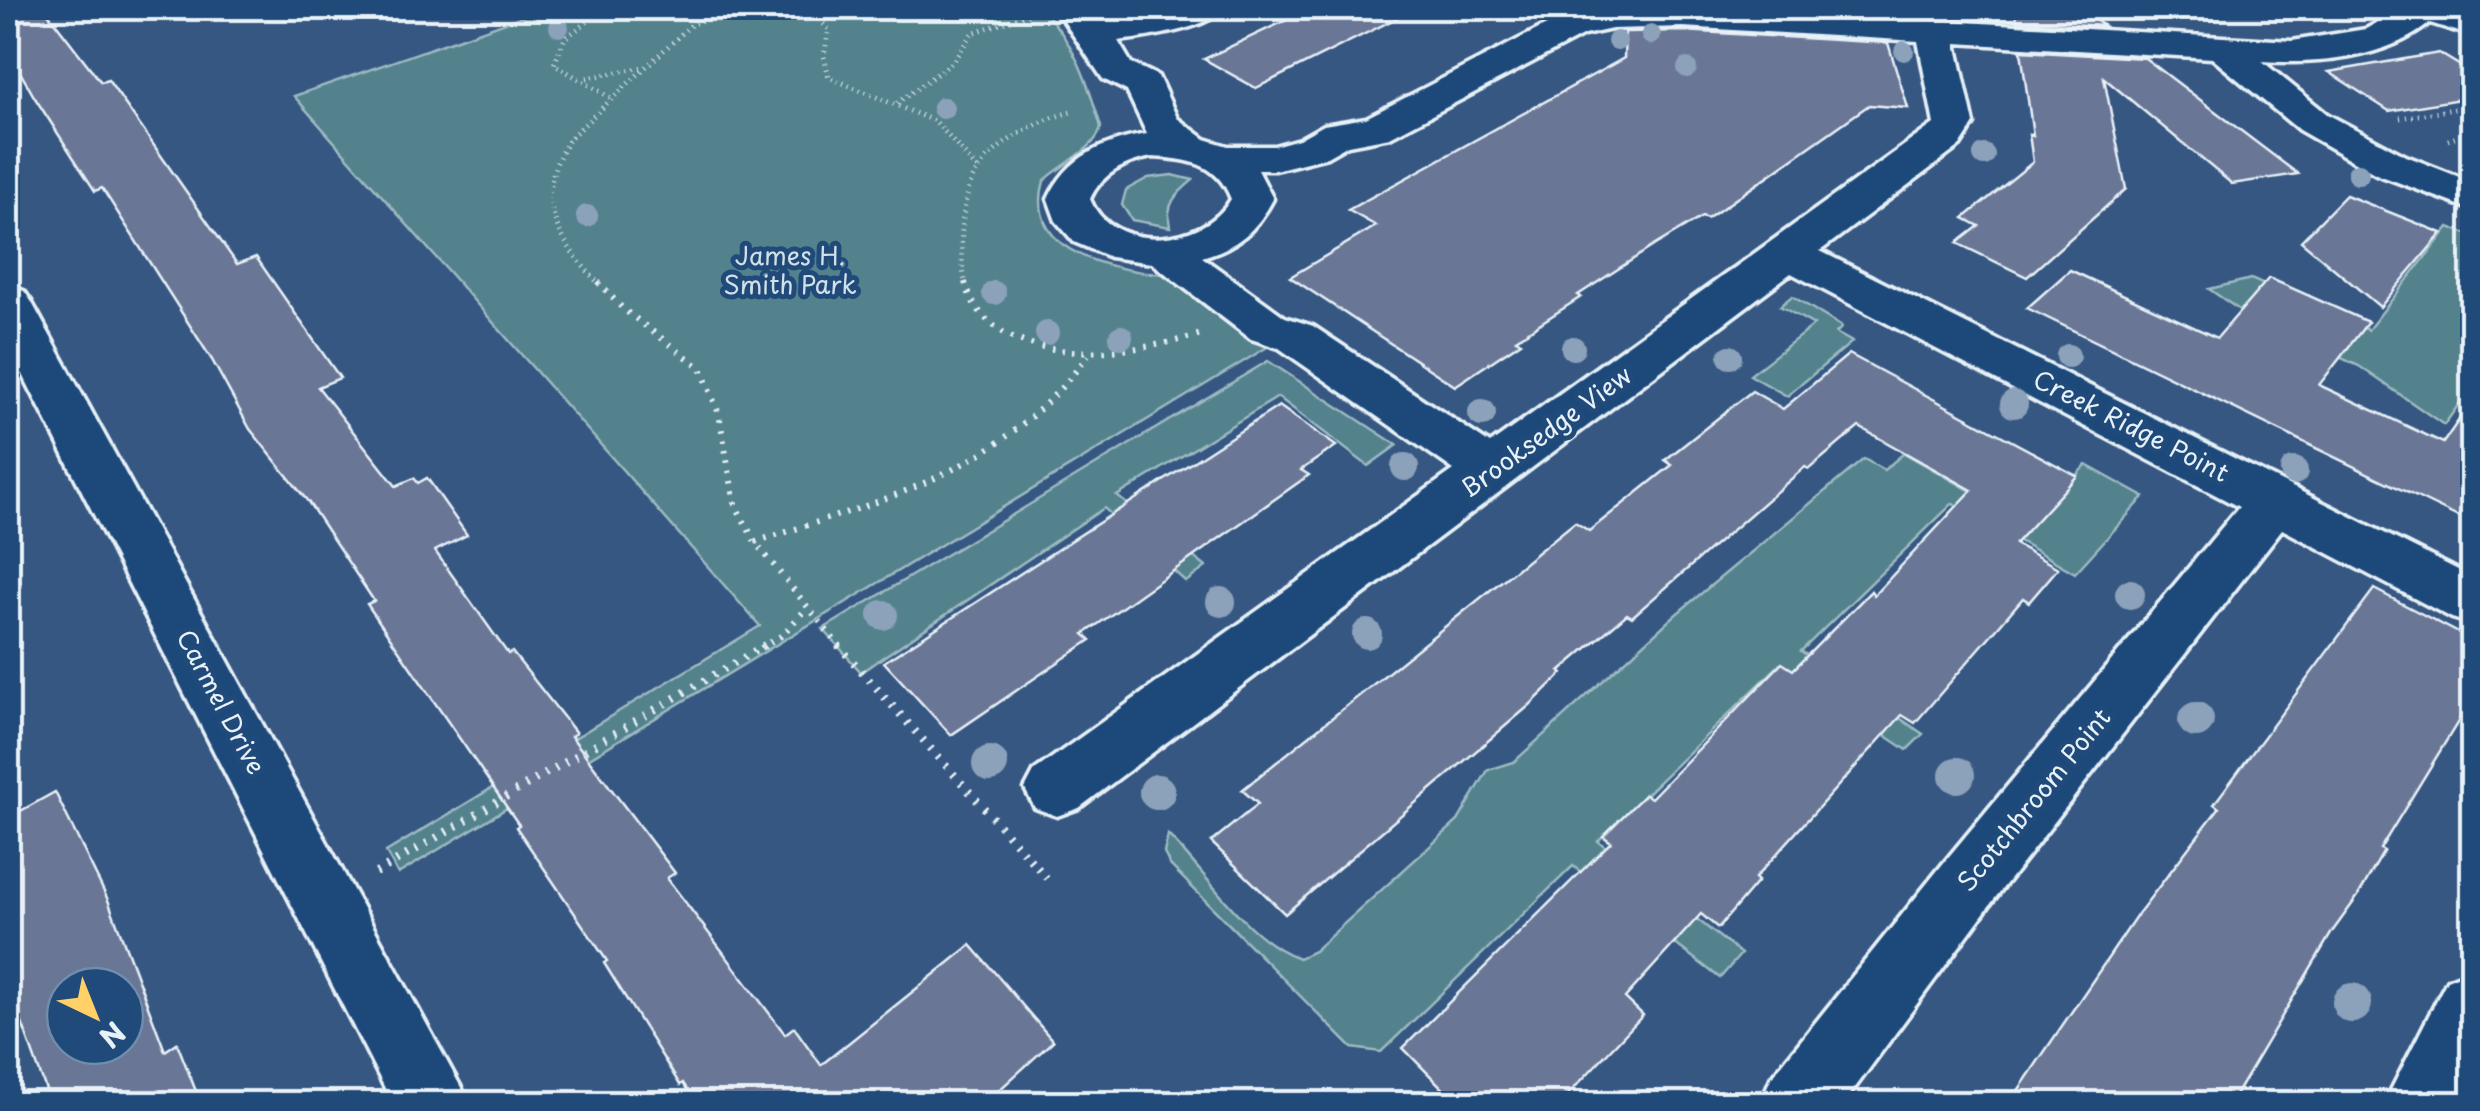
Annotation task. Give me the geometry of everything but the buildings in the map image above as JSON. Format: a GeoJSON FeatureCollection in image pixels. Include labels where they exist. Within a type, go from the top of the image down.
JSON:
{"type":"FeatureCollection","features":[{"type":"Feature","properties":{"kind":"street"},"geometry":{"type":"LineString","coordinates":[[1206,8],[1153,26],[1084,20],[1115,112],[1152,145],[1276,158],[1313,148],[1338,134],[1376,130],[1583,23],[1664,16],[2292,52],[2383,39],[2404,29],[2423,8],[2472,25]]}},
{"type":"Feature","properties":{"kind":"street","name":"Brooksedge View"},"geometry":{"type":"LineString","coordinates":[[1057,790],[1946,137],[1954,124],[1935,32]]}},
{"type":"Feature","properties":{"kind":"street"},"geometry":{"type":"LineString","coordinates":[[2226,50],[2312,122],[2391,165],[2472,197]]}},
{"type":"Feature","properties":{"kind":"street"},"geometry":{"type":"LineString","coordinates":[[1252,199],[1245,176],[1160,124],[1144,84],[1115,112],[1100,160],[1076,180],[1070,200],[1079,223],[1100,239],[1139,250],[1182,249],[1220,237],[1241,220],[1252,199],[1362,149],[1376,130]]}},
{"type":"Feature","properties":{"kind":"street"},"geometry":{"type":"LineString","coordinates":[[1220,237],[1248,282],[1284,316],[1296,337]]}},
{"type":"Feature","properties":{"kind":"street"},"geometry":{"type":"LineString","coordinates":[[1162,249],[1268,328],[1296,337],[1494,471]]}},
{"type":"Feature","properties":{"kind":"street","name":"Creek Ridge Point"},"geometry":{"type":"LineString","coordinates":[[1788,253],[2472,602]]}},
{"type":"Feature","properties":{"kind":"street","name":"Carmel Drive"},"geometry":{"type":"LineString","coordinates":[[8,301],[433,1104]]}},
{"type":"Feature","properties":{"kind":"street","name":"Scotchbroom Point"},"geometry":{"type":"LineString","coordinates":[[1797,1104],[1969,881],[2275,500]]}},
{"type":"Feature","properties":{"kind":"street"},"geometry":{"type":"LineString","coordinates":[[2420,1104],[2472,1004]]}},
{"type":"Feature","properties":{"kind":"path"},"geometry":{"type":"LineString","coordinates":[[607,8],[558,44],[553,54],[554,64],[567,74],[585,79],[611,98]]}},
{"type":"Feature","properties":{"kind":"path"},"geometry":{"type":"LineString","coordinates":[[746,8],[692,24],[571,137],[558,158],[548,188],[549,206],[558,229],[592,276],[623,309],[702,368],[719,414],[735,504],[755,542],[806,609],[1052,884]]}},
{"type":"Feature","properties":{"kind":"path"},"geometry":{"type":"LineString","coordinates":[[786,8],[813,14],[829,28],[824,56],[829,76],[841,85],[940,124],[977,169]]}},
{"type":"Feature","properties":{"kind":"path"},"geometry":{"type":"LineString","coordinates":[[896,104],[953,62],[972,33],[1029,14]]}},
{"type":"Feature","properties":{"kind":"path"},"geometry":{"type":"LineString","coordinates":[[585,79],[644,66]]}},
{"type":"Feature","properties":{"kind":"path"},"geometry":{"type":"LineString","coordinates":[[1072,112],[1046,118],[977,169],[960,229],[959,259],[962,281],[974,303],[1015,339],[1043,350],[1088,355],[1164,349],[1212,327]]}},
{"type":"Feature","properties":{"kind":"path"},"geometry":{"type":"LineString","coordinates":[[2450,140],[2472,132]]}},
{"type":"Feature","properties":{"kind":"path"},"geometry":{"type":"LineString","coordinates":[[755,542],[893,495],[992,448],[1056,398],[1088,355]]}},
{"type":"Feature","properties":{"kind":"path"},"geometry":{"type":"LineString","coordinates":[[328,902],[781,636],[806,609]]}},
{"type":"Feature","properties":{"kind":"green space","name":"James H. Smith Park"},"geometry":{"type":"Polygon","coordinates":[[[546,8],[1041,8],[1063,35],[1078,63],[1101,127],[1085,150],[1044,181],[1041,204],[1045,223],[1055,238],[1070,250],[1108,265],[1189,278],[1274,343],[398,874],[386,852],[760,626],[294,96],[546,8]]]}},
{"type":"Feature","properties":{"kind":"green space"},"geometry":{"type":"Polygon","coordinates":[[[1172,175],[1193,180],[1173,200],[1170,227],[1132,220],[1122,205],[1126,190],[1148,178],[1172,175]]]}},
{"type":"Feature","properties":{"kind":"green space"},"geometry":{"type":"Polygon","coordinates":[[[2449,227],[2472,236],[2472,386],[2444,425],[2359,366],[2245,314],[2209,289],[2251,279],[2368,330],[2449,227]]]}},
{"type":"Feature","properties":{"kind":"green space"},"geometry":{"type":"Polygon","coordinates":[[[1792,296],[1842,327],[1836,333],[1852,342],[1787,396],[1750,375],[1814,325],[1780,306],[1792,296]]]}},
{"type":"Feature","properties":{"kind":"green space"},"geometry":{"type":"Polygon","coordinates":[[[1268,361],[1397,445],[1368,466],[1278,397],[1117,496],[1206,567],[1186,582],[1104,508],[861,672],[823,629],[1268,361]]]}},
{"type":"Feature","properties":{"kind":"green space"},"geometry":{"type":"Polygon","coordinates":[[[1904,453],[2029,524],[2086,465],[2144,497],[2075,573],[1953,503],[1801,651],[1923,734],[1907,750],[1780,664],[1598,841],[1741,954],[1720,978],[1573,866],[1381,1052],[1352,1048],[1170,865],[1164,853],[1168,835],[1262,937],[1299,958],[1314,951],[1458,821],[1488,770],[1514,762],[1674,616],[1864,459],[1884,470],[1904,453]]]}}]}
